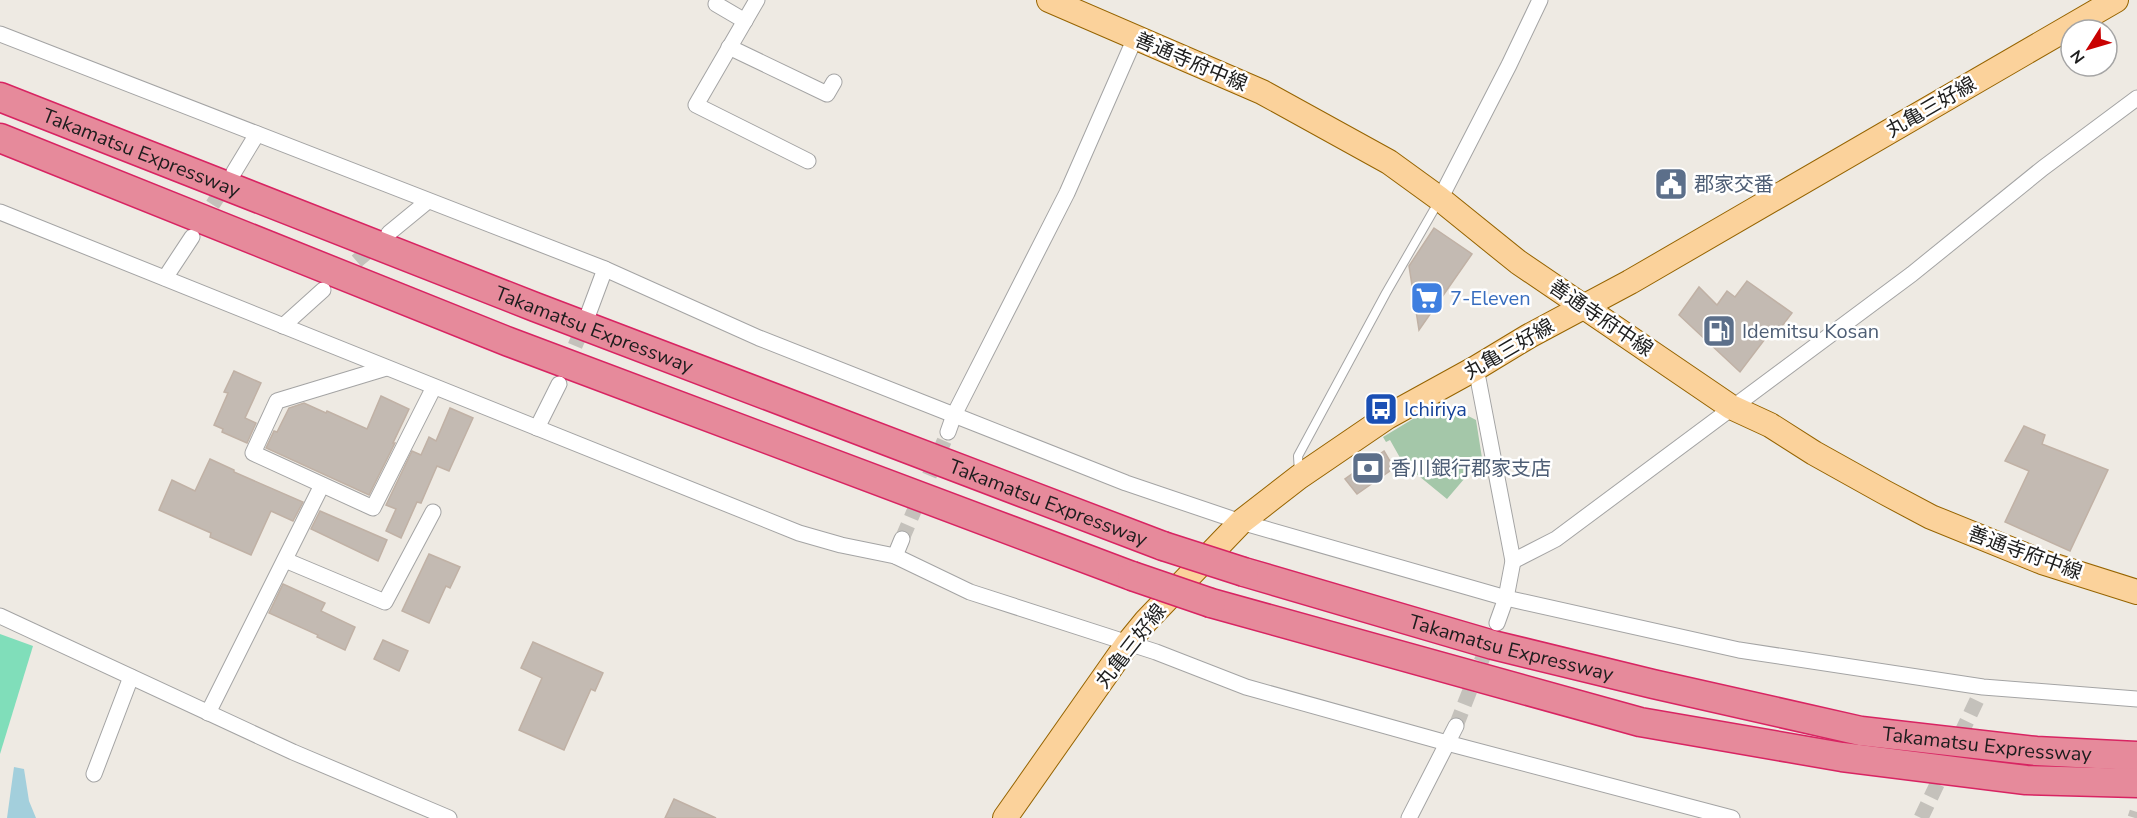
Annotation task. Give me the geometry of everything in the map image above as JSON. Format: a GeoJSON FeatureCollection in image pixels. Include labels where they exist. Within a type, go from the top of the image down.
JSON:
{"type":"FeatureCollection","features":[{"type":"Feature","properties":{"kind":"highway","name":"Takamatsu Expressway"},"geometry":{"type":"LineString","coordinates":[[0,97],[546,311],[1163,546],[1244,572],[1493,645],[1861,731],[2037,751],[2137,756]]}},
{"type":"Feature","properties":{"kind":"highway","name":"Takamatsu Expressway"},"geometry":{"type":"LineString","coordinates":[[0,138],[509,342],[1132,576],[1211,603],[1640,722],[1854,759],[2026,780],[2137,783]]}},
{"type":"Feature","properties":{"kind":"main road","name":"善通寺府中線"},"geometry":{"type":"LineString","coordinates":[[1048,0],[1262,92],[1389,162],[1440,199],[1518,262],[1731,407],[1770,425],[1814,453],[1931,517],[2042,562],[2137,592]]}},
{"type":"Feature","properties":{"kind":"main road","name":"丸亀三好線"},"geometry":{"type":"LineString","coordinates":[[1005,818],[1128,643],[1146,621],[1241,522],[1299,477],[1387,417],[1583,307],[2116,0]]}},
{"type":"Feature","properties":{"kind":"street"},"geometry":{"type":"LineString","coordinates":[[757,0],[696,105],[808,161]]}},
{"type":"Feature","properties":{"kind":"street"},"geometry":{"type":"LineString","coordinates":[[1440,199],[1509,66],[1539,0]]}},
{"type":"Feature","properties":{"kind":"street"},"geometry":{"type":"LineString","coordinates":[[716,4],[745,21]]}},
{"type":"Feature","properties":{"kind":"street"},"geometry":{"type":"LineString","coordinates":[[0,34],[605,269],[759,338],[1126,483],[1241,522],[1506,597],[1739,650],[1980,694],[2137,699]]}},
{"type":"Feature","properties":{"kind":"street"},"geometry":{"type":"LineString","coordinates":[[948,432],[954,415],[1067,193],[1135,38]]}},
{"type":"Feature","properties":{"kind":"street"},"geometry":{"type":"LineString","coordinates":[[729,47],[827,94],[834,82]]}},
{"type":"Feature","properties":{"kind":"street"},"geometry":{"type":"LineString","coordinates":[[1513,561],[1556,539],[1912,274],[2043,168],[2137,98]]}},
{"type":"Feature","properties":{"kind":"street"},"geometry":{"type":"LineString","coordinates":[[234,172],[257,134]]}},
{"type":"Feature","properties":{"kind":"street"},"geometry":{"type":"LineString","coordinates":[[389,233],[428,201]]}},
{"type":"Feature","properties":{"kind":"street"},"geometry":{"type":"LineString","coordinates":[[0,212],[799,532],[840,545],[895,556],[970,592],[1162,654],[1246,687],[1732,818]]}},
{"type":"Feature","properties":{"kind":"street"},"geometry":{"type":"LineString","coordinates":[[165,279],[192,237]]}},
{"type":"Feature","properties":{"kind":"street"},"geometry":{"type":"LineString","coordinates":[[589,312],[605,269]]}},
{"type":"Feature","properties":{"kind":"street"},"geometry":{"type":"LineString","coordinates":[[283,326],[323,290]]}},
{"type":"Feature","properties":{"kind":"street"},"geometry":{"type":"LineString","coordinates":[[386,368],[277,401],[253,453],[373,508],[434,387]]}},
{"type":"Feature","properties":{"kind":"street"},"geometry":{"type":"LineString","coordinates":[[1476,368],[1513,561],[1506,597],[1497,622]]}},
{"type":"Feature","properties":{"kind":"street"},"geometry":{"type":"LineString","coordinates":[[537,428],[558,384]]}},
{"type":"Feature","properties":{"kind":"street"},"geometry":{"type":"LineString","coordinates":[[208,713],[322,485]]}},
{"type":"Feature","properties":{"kind":"street"},"geometry":{"type":"LineString","coordinates":[[285,560],[385,602],[433,512]]}},
{"type":"Feature","properties":{"kind":"street"},"geometry":{"type":"LineString","coordinates":[[895,556],[902,539]]}},
{"type":"Feature","properties":{"kind":"street"},"geometry":{"type":"LineString","coordinates":[[0,616],[293,752],[449,818]]}},
{"type":"Feature","properties":{"kind":"street"},"geometry":{"type":"LineString","coordinates":[[94,774],[131,677]]}},
{"type":"Feature","properties":{"kind":"street"},"geometry":{"type":"LineString","coordinates":[[1409,818],[1456,726]]}},
{"type":"Feature","properties":{"kind":"lane"},"geometry":{"type":"LineString","coordinates":[[1299,477],[1298,456],[1386,293],[1440,199]]}},
{"type":"Feature","properties":{"kind":"green space"},"geometry":{"type":"Polygon","coordinates":[[[1441,402],[1476,420],[1482,458],[1447,499],[1403,463],[1390,440],[1386,442],[1383,437],[1441,402]]]}},
{"type":"Feature","properties":{"kind":"green space"},"geometry":{"type":"Polygon","coordinates":[[[0,634],[33,646],[0,754],[0,634]]]}},
{"type":"Feature","properties":{"kind":"water"},"geometry":{"type":"Polygon","coordinates":[[[14,767],[24,769],[29,801],[36,818],[7,818],[14,767]]]}},
{"type":"Feature","properties":{"kind":"building","name":"7-Eleven"},"geometry":{"type":"Polygon","coordinates":[[[1434,228],[1472,254],[1419,330],[1409,266],[1434,228]]]}},
{"type":"Feature","properties":{"kind":"building"},"geometry":{"type":"Polygon","coordinates":[[[1747,281],[1792,313],[1776,334],[1771,331],[1740,372],[1679,315],[1699,287],[1717,305],[1727,291],[1735,297],[1747,281]]]}},
{"type":"Feature","properties":{"kind":"building"},"geometry":{"type":"Polygon","coordinates":[[[234,371],[261,383],[245,418],[256,423],[247,443],[222,432],[223,429],[214,425],[228,393],[224,392],[234,371]]]}},
{"type":"Feature","properties":{"kind":"building"},"geometry":{"type":"Polygon","coordinates":[[[381,396],[409,409],[369,495],[266,448],[289,408],[304,403],[367,429],[381,396]]]}},
{"type":"Feature","properties":{"kind":"building"},"geometry":{"type":"Polygon","coordinates":[[[450,408],[473,418],[449,471],[437,466],[421,503],[417,502],[401,538],[386,531],[396,509],[386,505],[412,451],[421,455],[429,437],[436,441],[450,408]]]}},
{"type":"Feature","properties":{"kind":"building"},"geometry":{"type":"Polygon","coordinates":[[[2024,426],[2045,435],[2042,444],[2108,470],[2070,551],[2005,522],[2029,471],[2005,461],[2024,426]]]}},
{"type":"Feature","properties":{"kind":"building"},"geometry":{"type":"Polygon","coordinates":[[[1384,451],[1394,468],[1357,494],[1345,479],[1384,451]]]}},
{"type":"Feature","properties":{"kind":"building"},"geometry":{"type":"Polygon","coordinates":[[[210,459],[303,502],[293,521],[271,511],[251,555],[210,537],[211,533],[159,510],[172,480],[195,491],[210,459]]]}},
{"type":"Feature","properties":{"kind":"building"},"geometry":{"type":"Polygon","coordinates":[[[320,511],[387,540],[378,561],[311,529],[320,511]]]}},
{"type":"Feature","properties":{"kind":"building"},"geometry":{"type":"Polygon","coordinates":[[[429,554],[460,567],[450,588],[446,586],[429,623],[402,611],[429,554]]]}},
{"type":"Feature","properties":{"kind":"building"},"geometry":{"type":"Polygon","coordinates":[[[283,584],[325,603],[321,611],[355,627],[345,650],[269,613],[283,584]]]}},
{"type":"Feature","properties":{"kind":"building"},"geometry":{"type":"Polygon","coordinates":[[[383,640],[408,651],[399,671],[374,659],[383,640]]]}},
{"type":"Feature","properties":{"kind":"building"},"geometry":{"type":"Polygon","coordinates":[[[533,642],[603,673],[595,691],[591,689],[564,750],[519,730],[542,678],[521,668],[533,642]]]}},
{"type":"Feature","properties":{"kind":"building"},"geometry":{"type":"Polygon","coordinates":[[[674,799],[716,818],[665,818],[674,799]]]}},
{"type":"Feature","properties":{"kind":"tunnel"},"geometry":{"type":"LineString","coordinates":[[200,224],[228,181]]}},
{"type":"Feature","properties":{"kind":"tunnel"},"geometry":{"type":"LineString","coordinates":[[339,276],[378,243]]}},
{"type":"Feature","properties":{"kind":"tunnel"},"geometry":{"type":"LineString","coordinates":[[566,367],[586,320]]}},
{"type":"Feature","properties":{"kind":"tunnel"},"geometry":{"type":"LineString","coordinates":[[902,539],[948,432]]}},
{"type":"Feature","properties":{"kind":"tunnel"},"geometry":{"type":"LineString","coordinates":[[1456,726],[1490,639]]}},
{"type":"Feature","properties":{"kind":"tunnel"},"geometry":{"type":"LineString","coordinates":[[1921,818],[1977,700]]}},
{"type":"Feature","properties":{"kind":"tunnel"},"geometry":{"type":"LineString","coordinates":[[2135,818],[2137,812]]}},
{"type":"Feature","properties":{"kind":"place","name":"郡家交番"},"geometry":{"type":"Point","coordinates":[1671,184]}},
{"type":"Feature","properties":{"kind":"place","name":"7-Eleven"},"geometry":{"type":"Point","coordinates":[1427,298]}},
{"type":"Feature","properties":{"kind":"place","name":"Idemitsu Kosan"},"geometry":{"type":"Point","coordinates":[1719,331]}},
{"type":"Feature","properties":{"kind":"place","name":"Ichiriya"},"geometry":{"type":"Point","coordinates":[1381,409]}},
{"type":"Feature","properties":{"kind":"place","name":"香川銀行郡家支店"},"geometry":{"type":"Point","coordinates":[1368,468]}}]}
